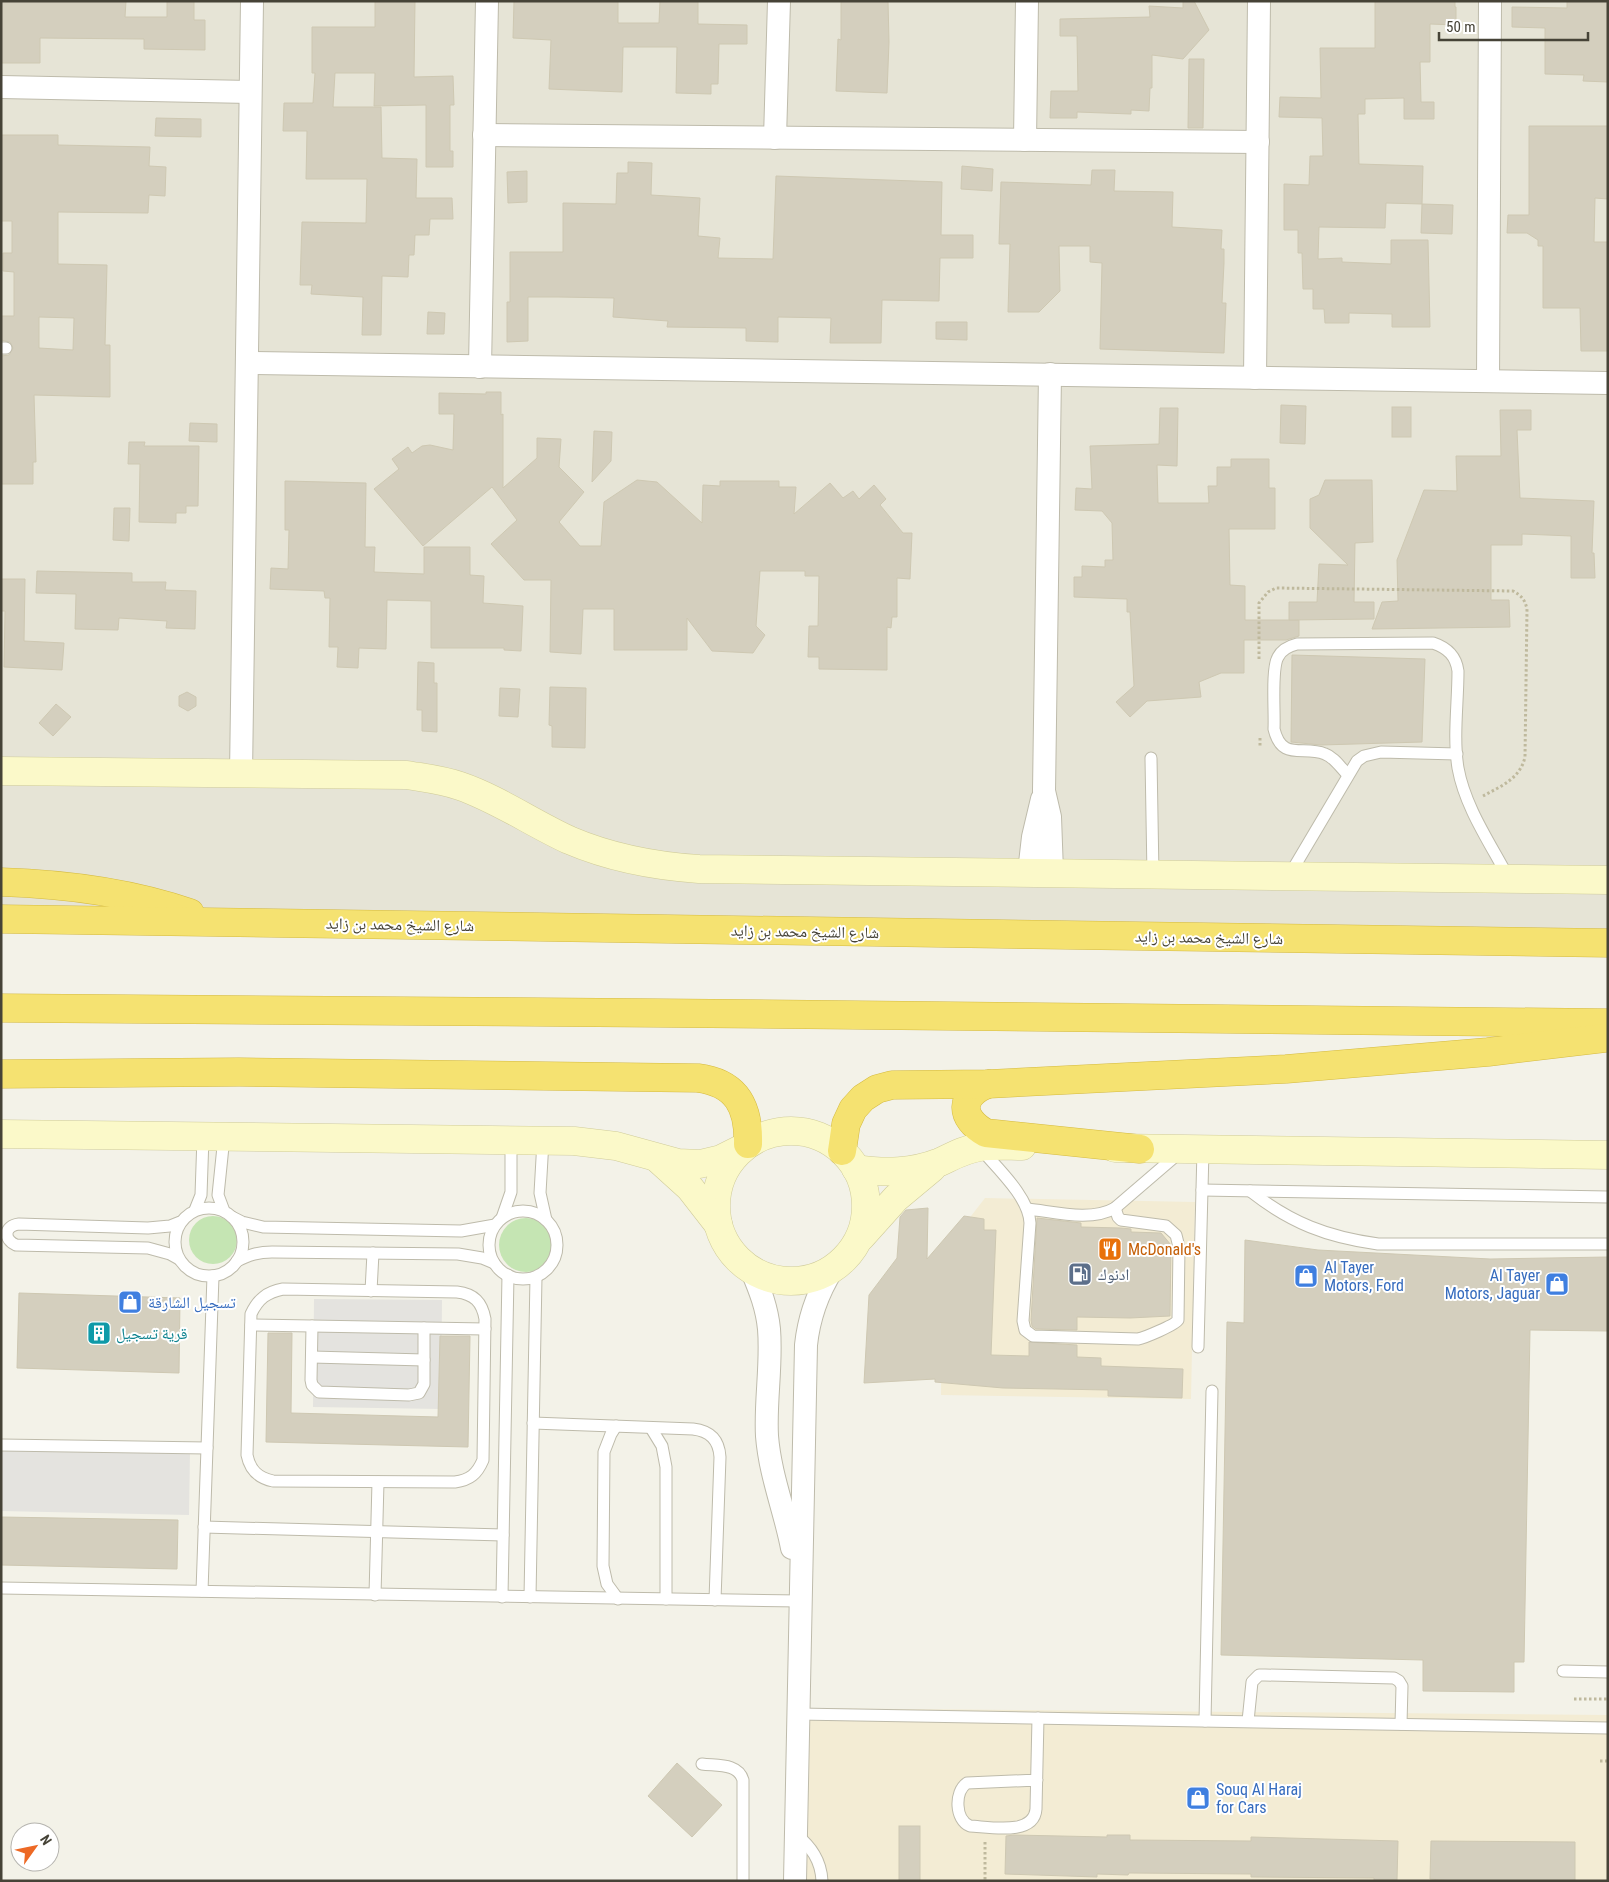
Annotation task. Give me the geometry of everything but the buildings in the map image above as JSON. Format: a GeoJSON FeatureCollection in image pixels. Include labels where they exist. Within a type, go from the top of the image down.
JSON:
{"type":"FeatureCollection","features":[{"type":"Feature","properties":{"kind":"highway"},"geometry":{"type":"LineString","coordinates":[[1,882],[41,883],[99,890],[156,902],[212,921]]}},
{"type":"Feature","properties":{"kind":"highway","name":"شارع الشيخ محمد بن زايد"},"geometry":{"type":"LineString","coordinates":[[1,919],[1608,943]]}},
{"type":"Feature","properties":{"kind":"highway"},"geometry":{"type":"LineString","coordinates":[[1,1008],[658,1012],[1608,1023]]}},
{"type":"Feature","properties":{"kind":"highway"},"geometry":{"type":"LineString","coordinates":[[849,1160],[846,1124],[852,1110],[863,1098],[877,1089],[892,1086],[988,1084],[1286,1069],[1488,1052],[1608,1037]]}},
{"type":"Feature","properties":{"kind":"highway"},"geometry":{"type":"LineString","coordinates":[[1,1074],[238,1072],[711,1079],[723,1084],[741,1102],[748,1127],[745,1146]]}},
{"type":"Feature","properties":{"kind":"highway"},"geometry":{"type":"LineString","coordinates":[[988,1084],[975,1089],[967,1100],[966,1114],[973,1126],[986,1132],[1140,1148]]}},
{"type":"Feature","properties":{"kind":"street"},"geometry":{"type":"LineString","coordinates":[[242,774],[252,1]]}},
{"type":"Feature","properties":{"kind":"street"},"geometry":{"type":"LineString","coordinates":[[480,367],[487,1]]}},
{"type":"Feature","properties":{"kind":"street"},"geometry":{"type":"LineString","coordinates":[[775,138],[779,1]]}},
{"type":"Feature","properties":{"kind":"street"},"geometry":{"type":"LineString","coordinates":[[1025,140],[1027,1]]}},
{"type":"Feature","properties":{"kind":"street"},"geometry":{"type":"LineString","coordinates":[[1255,378],[1259,1]]}},
{"type":"Feature","properties":{"kind":"street"},"geometry":{"type":"LineString","coordinates":[[1488,381],[1490,1]]}},
{"type":"Feature","properties":{"kind":"street"},"geometry":{"type":"LineString","coordinates":[[1,87],[250,92]]}},
{"type":"Feature","properties":{"kind":"street"},"geometry":{"type":"LineString","coordinates":[[484,135],[1258,142]]}},
{"type":"Feature","properties":{"kind":"street"},"geometry":{"type":"LineString","coordinates":[[248,363],[1608,383]]}},
{"type":"Feature","properties":{"kind":"street"},"geometry":{"type":"LineString","coordinates":[[1040,872],[1050,817],[1044,791],[1050,374]]}},
{"type":"Feature","properties":{"kind":"street"},"geometry":{"type":"LineString","coordinates":[[1,771],[407,776],[442,781],[476,792],[568,839],[619,857],[672,867],[699,869],[1608,880]]}},
{"type":"Feature","properties":{"kind":"street"},"geometry":{"type":"LineString","coordinates":[[1,1134],[544,1141],[602,1144],[678,1163],[700,1164],[721,1159],[766,1135],[786,1131],[806,1132],[825,1139],[849,1160],[878,1172],[921,1169],[953,1155],[979,1147],[1006,1146],[1608,1155]]}},
{"type":"Feature","properties":{"kind":"street"},"geometry":{"type":"LineString","coordinates":[[745,1146],[728,1165],[719,1184],[716,1204],[718,1224],[725,1242],[736,1258],[752,1271],[771,1279],[792,1282],[812,1279],[832,1270]]}},
{"type":"Feature","properties":{"kind":"street"},"geometry":{"type":"LineString","coordinates":[[657,1158],[690,1188],[718,1224]]}},
{"type":"Feature","properties":{"kind":"street"},"geometry":{"type":"LineString","coordinates":[[849,1160],[863,1186],[866,1205],[864,1224],[858,1241]]}},
{"type":"Feature","properties":{"kind":"street"},"geometry":{"type":"LineString","coordinates":[[795,1881],[800,1601],[808,1325],[813,1305],[821,1287],[832,1270],[847,1257],[858,1241],[896,1198],[941,1161]]}},
{"type":"Feature","properties":{"kind":"street"},"geometry":{"type":"LineString","coordinates":[[752,1271],[766,1309],[769,1329],[767,1436],[771,1463],[788,1526],[800,1601]]}},
{"type":"Feature","properties":{"kind":"lane"},"geometry":{"type":"LineString","coordinates":[[1348,775],[1327,754],[1290,751],[1280,744],[1276,737],[1274,729],[1275,664],[1281,652],[1291,645],[1297,644],[1433,644],[1448,650],[1457,663],[1458,671],[1456,754],[1461,782],[1469,804],[1509,879]]}},
{"type":"Feature","properties":{"kind":"lane"},"geometry":{"type":"LineString","coordinates":[[1288,876],[1357,761],[1372,753],[1381,752],[1456,754]]}},
{"type":"Feature","properties":{"kind":"lane"},"geometry":{"type":"LineString","coordinates":[[1151,758],[1153,874]]}},
{"type":"Feature","properties":{"kind":"lane"},"geometry":{"type":"LineString","coordinates":[[195,1210],[201,1195],[213,1137]]}},
{"type":"Feature","properties":{"kind":"lane"},"geometry":{"type":"LineString","coordinates":[[213,1137],[218,1195],[242,1234],[243,1243],[237,1261]]}},
{"type":"Feature","properties":{"kind":"lane"},"geometry":{"type":"LineString","coordinates":[[511,1140],[512,1192],[489,1244],[494,1262],[500,1270],[517,1279],[536,1277],[545,1272],[556,1256],[556,1236],[546,1220],[540,1193],[544,1141]]}},
{"type":"Feature","properties":{"kind":"lane"},"geometry":{"type":"LineString","coordinates":[[979,1147],[1020,1196],[1028,1210],[1030,1223],[1023,1321],[1028,1334],[1037,1337],[1144,1338],[1163,1328],[1172,1326],[1178,1320],[1178,1240],[1166,1226],[1121,1220],[1115,1208]]}},
{"type":"Feature","properties":{"kind":"lane"},"geometry":{"type":"LineString","coordinates":[[1028,1210],[1090,1216],[1107,1213],[1194,1149],[1202,1190],[1198,1347]]}},
{"type":"Feature","properties":{"kind":"lane"},"geometry":{"type":"LineString","coordinates":[[1202,1190],[1608,1197]]}},
{"type":"Feature","properties":{"kind":"lane"},"geometry":{"type":"LineString","coordinates":[[1250,1191],[1273,1208],[1297,1222],[1323,1233],[1350,1240],[1378,1244],[1608,1244]]}},
{"type":"Feature","properties":{"kind":"lane"},"geometry":{"type":"LineString","coordinates":[[179,1260],[174,1241],[176,1231],[180,1222],[195,1210],[214,1208],[242,1222],[264,1227],[461,1231],[498,1222],[510,1213],[524,1211],[538,1214],[546,1220]]}},
{"type":"Feature","properties":{"kind":"lane"},"geometry":{"type":"LineString","coordinates":[[1,1224],[148,1228],[180,1222]]}},
{"type":"Feature","properties":{"kind":"lane"},"geometry":{"type":"LineString","coordinates":[[19,1224],[12,1225],[7,1230],[6,1237],[10,1243],[16,1245],[148,1248],[164,1252],[179,1260],[194,1273],[212,1276],[222,1274],[237,1261],[259,1252],[458,1254],[494,1262]]}},
{"type":"Feature","properties":{"kind":"lane"},"geometry":{"type":"LineString","coordinates":[[372,1291],[373,1253]]}},
{"type":"Feature","properties":{"kind":"lane"},"geometry":{"type":"LineString","coordinates":[[502,1597],[508,1275]]}},
{"type":"Feature","properties":{"kind":"lane"},"geometry":{"type":"LineString","coordinates":[[202,1591],[212,1276]]}},
{"type":"Feature","properties":{"kind":"lane"},"geometry":{"type":"LineString","coordinates":[[530,1598],[536,1277]]}},
{"type":"Feature","properties":{"kind":"lane"},"geometry":{"type":"LineString","coordinates":[[283,1289],[466,1293],[473,1296],[480,1302],[484,1310],[485,1329],[483,1460],[479,1470],[464,1481],[455,1482],[274,1481],[258,1476],[252,1470],[247,1455],[250,1325],[251,1314],[263,1296],[283,1289]]}},
{"type":"Feature","properties":{"kind":"lane"},"geometry":{"type":"LineString","coordinates":[[250,1325],[485,1329]]}},
{"type":"Feature","properties":{"kind":"lane"},"geometry":{"type":"LineString","coordinates":[[312,1326],[312,1385],[319,1392],[409,1396],[419,1392],[424,1384],[424,1328]]}},
{"type":"Feature","properties":{"kind":"lane"},"geometry":{"type":"LineString","coordinates":[[312,1357],[424,1360]]}},
{"type":"Feature","properties":{"kind":"lane"},"geometry":{"type":"LineString","coordinates":[[1205,1720],[1212,1391]]}},
{"type":"Feature","properties":{"kind":"lane"},"geometry":{"type":"LineString","coordinates":[[533,1423],[702,1430],[716,1440],[720,1448],[715,1600]]}},
{"type":"Feature","properties":{"kind":"lane"},"geometry":{"type":"LineString","coordinates":[[616,1426],[604,1452],[603,1566],[607,1584],[618,1599]]}},
{"type":"Feature","properties":{"kind":"lane"},"geometry":{"type":"LineString","coordinates":[[651,1428],[662,1446],[666,1467],[666,1599]]}},
{"type":"Feature","properties":{"kind":"lane"},"geometry":{"type":"LineString","coordinates":[[1,1445],[206,1448]]}},
{"type":"Feature","properties":{"kind":"lane"},"geometry":{"type":"LineString","coordinates":[[375,1594],[378,1482]]}},
{"type":"Feature","properties":{"kind":"lane"},"geometry":{"type":"LineString","coordinates":[[204,1527],[503,1534]]}},
{"type":"Feature","properties":{"kind":"lane"},"geometry":{"type":"LineString","coordinates":[[1,1588],[800,1601]]}},
{"type":"Feature","properties":{"kind":"lane"},"geometry":{"type":"LineString","coordinates":[[1563,1671],[1608,1672]]}},
{"type":"Feature","properties":{"kind":"lane"},"geometry":{"type":"LineString","coordinates":[[1248,1721],[1252,1682],[1259,1675],[1284,1675],[1394,1678],[1402,1686],[1401,1724]]}},
{"type":"Feature","properties":{"kind":"lane"},"geometry":{"type":"LineString","coordinates":[[798,1714],[1608,1728]]}},
{"type":"Feature","properties":{"kind":"lane"},"geometry":{"type":"LineString","coordinates":[[1037,1780],[971,1782],[964,1785],[959,1796],[961,1820],[970,1826],[1022,1827],[1029,1823],[1036,1813],[1037,1780],[1038,1718]]}},
{"type":"Feature","properties":{"kind":"lane"},"geometry":{"type":"LineString","coordinates":[[702,1764],[734,1768],[742,1776],[743,1881]]}},
{"type":"Feature","properties":{"kind":"lane"},"geometry":{"type":"LineString","coordinates":[[796,1833],[808,1844],[817,1858],[822,1881]]}},
{"type":"Feature","properties":{"kind":"path"},"geometry":{"type":"LineString","coordinates":[[1574,1699],[1608,1699]]}},
{"type":"Feature","properties":{"kind":"path"},"geometry":{"type":"LineString","coordinates":[[1600,1761],[1608,1761]]}},
{"type":"Feature","properties":{"kind":"path"},"geometry":{"type":"LineString","coordinates":[[984,1826],[985,1881]]}},
{"type":"Feature","properties":{"kind":"shaded area"},"geometry":{"type":"Polygon","coordinates":[[[1,1],[1608,1],[1608,938],[1,919],[1,1]]]}},
{"type":"Feature","properties":{"kind":"shaded area"},"geometry":{"type":"Polygon","coordinates":[[[985,1198],[1195,1202],[1191,1399],[941,1395],[942,1247],[961,1229],[985,1198]]]}},
{"type":"Feature","properties":{"kind":"shaded area"},"geometry":{"type":"Polygon","coordinates":[[[314,1299],[442,1300],[441,1409],[313,1407],[314,1299]]]}},
{"type":"Feature","properties":{"kind":"shaded area"},"geometry":{"type":"Polygon","coordinates":[[[1,1448],[190,1453],[189,1515],[1,1511],[1,1448]]]}},
{"type":"Feature","properties":{"kind":"shaded area","name":"Souq Al Haraj for Cars"},"geometry":{"type":"Polygon","coordinates":[[[789,1708],[1608,1715],[1608,1881],[787,1881],[789,1708]]]}},
{"type":"Feature","properties":{"kind":"green space"},"geometry":{"type":"Polygon","coordinates":[[[213,1216],[222,1218],[230,1223],[235,1231],[237,1240],[235,1249],[230,1257],[222,1262],[213,1264],[204,1262],[196,1257],[191,1249],[189,1240],[191,1231],[196,1223],[204,1218],[213,1216]]]}},
{"type":"Feature","properties":{"kind":"green space"},"geometry":{"type":"Polygon","coordinates":[[[521,1218],[531,1218],[545,1226],[551,1235],[553,1245],[551,1255],[545,1264],[531,1272],[521,1272],[511,1267],[504,1260],[499,1250],[499,1240],[504,1230],[511,1223],[521,1218]]]}},
{"type":"Feature","properties":{"kind":"place","name":"McDonald's"},"geometry":{"type":"Point","coordinates":[1110,1249]}},
{"type":"Feature","properties":{"kind":"place","name":"ادنوك"},"geometry":{"type":"Point","coordinates":[1080,1274]}},
{"type":"Feature","properties":{"kind":"place","name":"Al Tayer Motors, Ford"},"geometry":{"type":"Point","coordinates":[1306,1276]}},
{"type":"Feature","properties":{"kind":"place","name":"Al Tayer Motors, Jaguar"},"geometry":{"type":"Point","coordinates":[1557,1284]}},
{"type":"Feature","properties":{"kind":"place","name":"تسجيل الشارقة"},"geometry":{"type":"Point","coordinates":[130,1302]}},
{"type":"Feature","properties":{"kind":"place","name":"قرية تسجيل"},"geometry":{"type":"Point","coordinates":[99,1333]}},
{"type":"Feature","properties":{"kind":"place","name":"Souq Al Haraj for Cars"},"geometry":{"type":"Point","coordinates":[1198,1798]}}]}
